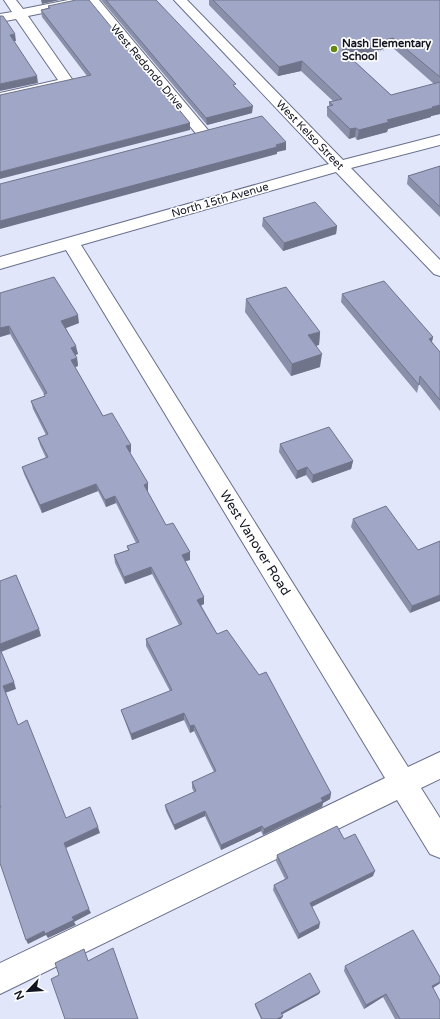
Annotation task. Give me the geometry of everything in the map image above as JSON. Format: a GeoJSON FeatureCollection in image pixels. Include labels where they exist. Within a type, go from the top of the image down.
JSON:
{"type":"FeatureCollection","features":[{"type":"Feature","properties":{"kind":"street"},"geometry":{"type":"LineString","coordinates":[[0,98],[67,82],[10,0]]}},
{"type":"Feature","properties":{"kind":"street"},"geometry":{"type":"LineString","coordinates":[[0,18],[86,0]]}},
{"type":"Feature","properties":{"kind":"street","name":"West Redondo Drive"},"geometry":{"type":"LineString","coordinates":[[92,0],[196,135],[218,129]]}},
{"type":"Feature","properties":{"kind":"street","name":"West Kelso Street"},"geometry":{"type":"LineString","coordinates":[[180,0],[440,270]]}},
{"type":"Feature","properties":{"kind":"street","name":"North 15th Avenue"},"geometry":{"type":"LineString","coordinates":[[0,263],[339,166],[440,140]]}},
{"type":"Feature","properties":{"kind":"street","name":"West Vanover Road"},"geometry":{"type":"LineString","coordinates":[[70,242],[440,844]]}},
{"type":"Feature","properties":{"kind":"street"},"geometry":{"type":"LineString","coordinates":[[0,979],[440,765]]}},
{"type":"Feature","properties":{"kind":"path"},"geometry":{"type":"LineString","coordinates":[[345,60],[383,50],[388,47],[386,45],[392,43]]}},
{"type":"Feature","properties":{"kind":"building"},"geometry":{"type":"Polygon","coordinates":[[[76,0],[89,0],[190,123],[0,172],[0,95],[91,75],[41,10],[50,8],[48,6],[76,0]]]}},
{"type":"Feature","properties":{"kind":"building"},"geometry":{"type":"Polygon","coordinates":[[[106,0],[156,0],[236,84],[233,85],[253,106],[206,118],[106,0]]]}},
{"type":"Feature","properties":{"kind":"building","name":"Nash Elementary School"},"geometry":{"type":"Polygon","coordinates":[[[213,0],[440,0],[440,77],[393,38],[342,50],[391,95],[440,82],[440,105],[387,120],[389,122],[359,130],[356,128],[350,129],[327,107],[333,105],[329,102],[342,99],[302,61],[279,67],[213,0]]]}},
{"type":"Feature","properties":{"kind":"building"},"geometry":{"type":"Polygon","coordinates":[[[0,16],[3,16],[15,34],[10,35],[37,76],[0,84],[0,16]]]}},
{"type":"Feature","properties":{"kind":"building"},"geometry":{"type":"Polygon","coordinates":[[[262,116],[286,142],[276,145],[277,147],[0,221],[0,184],[262,116]]]}},
{"type":"Feature","properties":{"kind":"building"},"geometry":{"type":"Polygon","coordinates":[[[440,166],[440,207],[408,176],[440,166]]]}},
{"type":"Feature","properties":{"kind":"building"},"geometry":{"type":"Polygon","coordinates":[[[315,202],[337,226],[284,243],[263,218],[315,202]]]}},
{"type":"Feature","properties":{"kind":"building"},"geometry":{"type":"Polygon","coordinates":[[[54,277],[78,315],[61,321],[76,346],[71,348],[77,358],[71,360],[103,416],[112,413],[131,445],[126,446],[148,483],[144,485],[166,525],[173,523],[190,552],[182,555],[204,597],[197,600],[217,634],[227,630],[259,675],[266,672],[331,793],[321,798],[323,801],[264,829],[262,826],[221,845],[205,811],[174,825],[165,805],[196,791],[192,782],[216,771],[194,725],[190,726],[184,713],[131,734],[121,710],[172,690],[146,639],[182,624],[151,567],[124,577],[114,555],[129,550],[127,546],[139,542],[115,496],[105,500],[96,484],[40,505],[22,467],[48,457],[38,438],[48,434],[31,401],[45,396],[44,394],[47,393],[9,326],[0,328],[0,293],[54,277]]]}},
{"type":"Feature","properties":{"kind":"building"},"geometry":{"type":"Polygon","coordinates":[[[384,281],[433,337],[429,339],[440,352],[440,400],[420,376],[419,385],[342,294],[384,281]]]}},
{"type":"Feature","properties":{"kind":"building"},"geometry":{"type":"Polygon","coordinates":[[[286,287],[320,332],[308,335],[322,354],[292,364],[246,299],[286,287]]]}},
{"type":"Feature","properties":{"kind":"building"},"geometry":{"type":"Polygon","coordinates":[[[329,427],[353,461],[313,475],[307,467],[297,471],[280,444],[329,427]]]}},
{"type":"Feature","properties":{"kind":"building"},"geometry":{"type":"Polygon","coordinates":[[[386,506],[418,550],[440,541],[440,595],[412,606],[353,519],[386,506]]]}},
{"type":"Feature","properties":{"kind":"building"},"geometry":{"type":"Polygon","coordinates":[[[16,575],[39,629],[0,644],[0,581],[16,575]]]}},
{"type":"Feature","properties":{"kind":"building"},"geometry":{"type":"Polygon","coordinates":[[[0,649],[14,682],[3,686],[18,725],[27,720],[66,818],[90,807],[98,827],[64,843],[89,909],[72,917],[74,920],[45,934],[44,931],[26,940],[0,863],[0,649]]]}},
{"type":"Feature","properties":{"kind":"building"},"geometry":{"type":"Polygon","coordinates":[[[337,826],[344,839],[355,834],[375,871],[310,903],[320,923],[299,934],[274,885],[288,878],[277,855],[337,826]]]}},
{"type":"Feature","properties":{"kind":"building"},"geometry":{"type":"Polygon","coordinates":[[[413,930],[440,977],[440,982],[432,986],[440,1001],[440,1019],[400,1019],[386,994],[366,1005],[345,966],[413,930]]]}},
{"type":"Feature","properties":{"kind":"building"},"geometry":{"type":"Polygon","coordinates":[[[113,948],[138,1019],[65,1019],[51,979],[59,975],[55,963],[84,949],[88,961],[113,948]]]}},
{"type":"Feature","properties":{"kind":"building"},"geometry":{"type":"Polygon","coordinates":[[[310,973],[320,992],[281,1013],[283,1016],[277,1019],[262,1019],[255,1004],[310,973]]]}},
{"type":"Feature","properties":{"kind":"place","name":"Nash Elementary School"},"geometry":{"type":"Point","coordinates":[334,49]}}]}
